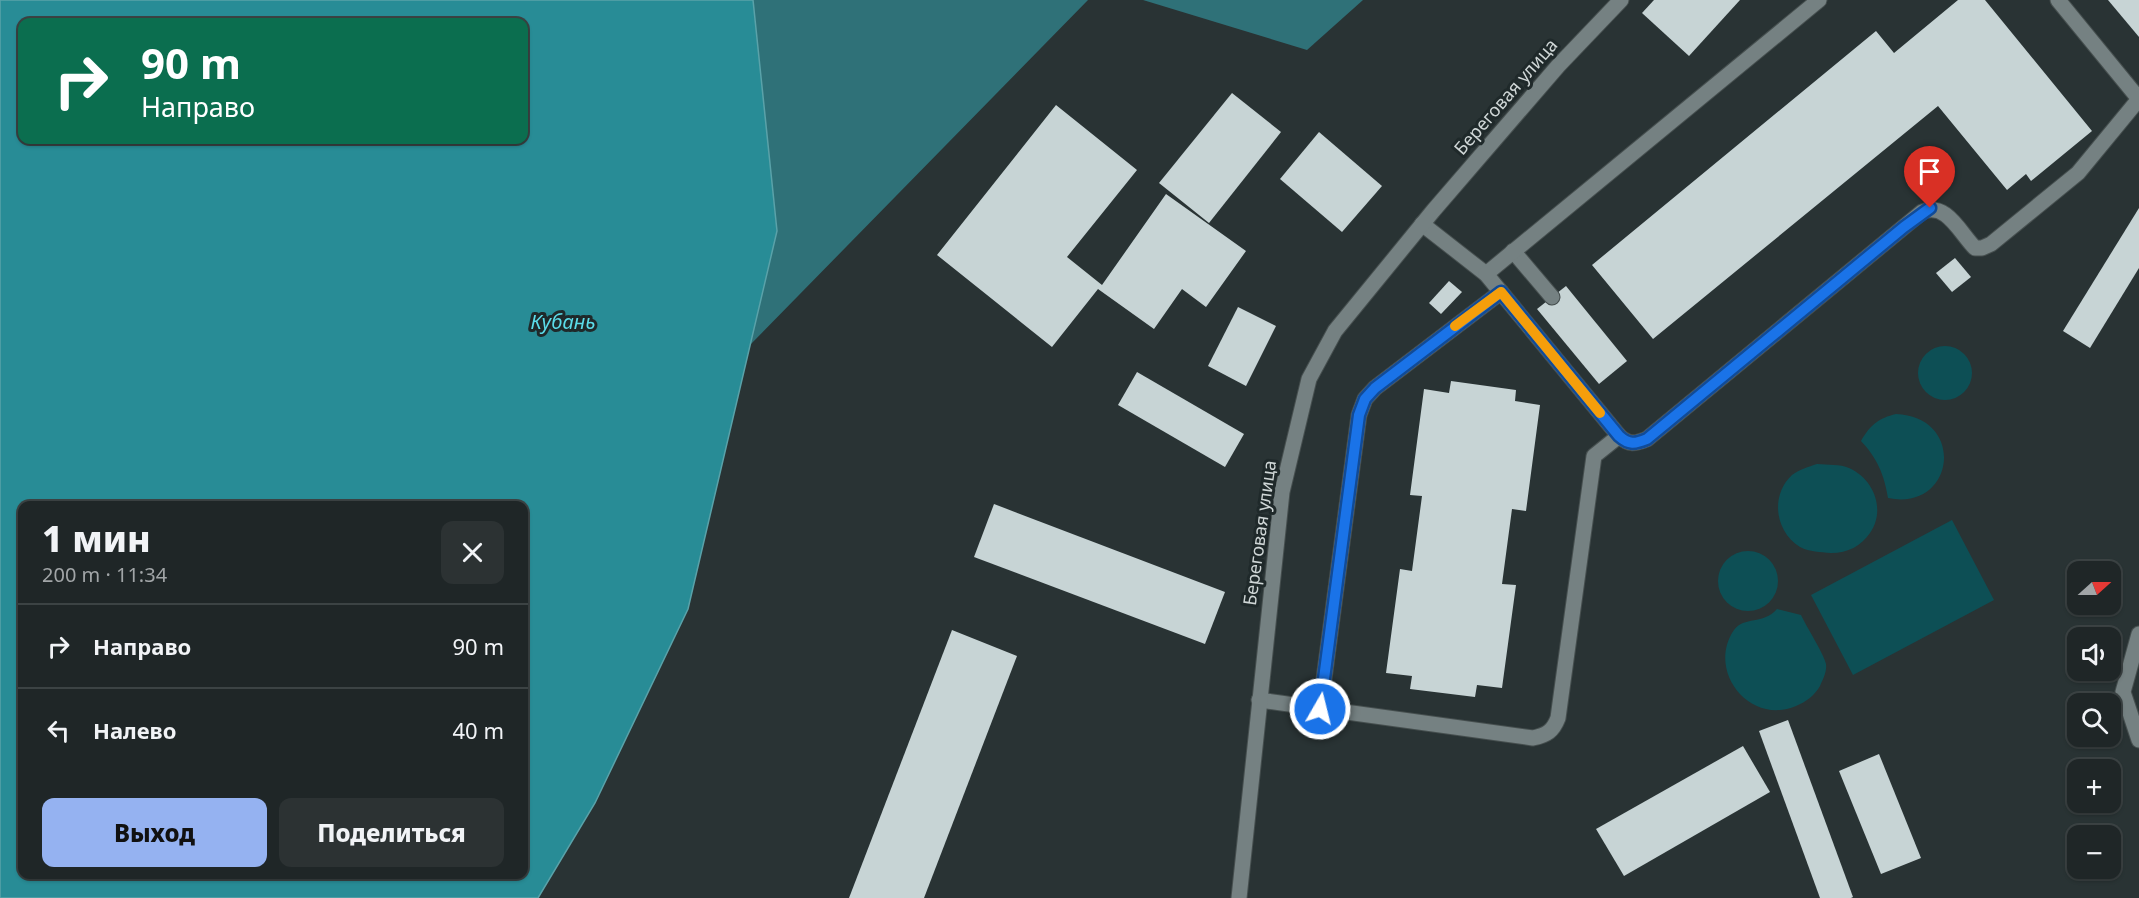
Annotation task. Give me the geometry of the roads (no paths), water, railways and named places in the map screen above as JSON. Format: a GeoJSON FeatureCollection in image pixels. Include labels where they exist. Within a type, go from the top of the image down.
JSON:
{"type":"FeatureCollection","features":[{"type":"Feature","properties":{"kind":"street","name":"Береговая улица"},"geometry":{"type":"LineString","coordinates":[[1239,898],[1282,492],[1309,379],[1335,330],[1422,224],[1558,66],[1621,0]]}},
{"type":"Feature","properties":{"kind":"street"},"geometry":{"type":"LineString","coordinates":[[1486,274],[1820,0]]}},
{"type":"Feature","properties":{"kind":"street"},"geometry":{"type":"LineString","coordinates":[[1422,224],[1486,274],[1619,436],[1626,442],[1636,444],[1647,439],[1930,208],[1947,215],[1975,248],[1982,248],[1991,244],[2078,173],[2139,99],[2058,0]]}},
{"type":"Feature","properties":{"kind":"street"},"geometry":{"type":"LineString","coordinates":[[1513,251],[1552,297]]}},
{"type":"Feature","properties":{"kind":"street"},"geometry":{"type":"LineString","coordinates":[[1320,709],[1359,415],[1365,399],[1375,388],[1501,292]]}},
{"type":"Feature","properties":{"kind":"street"},"geometry":{"type":"LineString","coordinates":[[1259,700],[1533,738],[1554,730],[1558,718],[1593,456],[1619,436]]}},
{"type":"Feature","properties":{"kind":"street"},"geometry":{"type":"LineString","coordinates":[[2139,634],[2123,692],[2139,740]]}},
{"type":"Feature","properties":{"kind":"water","name":"Кубань"},"geometry":{"type":"Polygon","coordinates":[[[0,0],[753,0],[777,231],[688,609],[595,803],[538,898],[0,898],[0,0]]]}}]}
